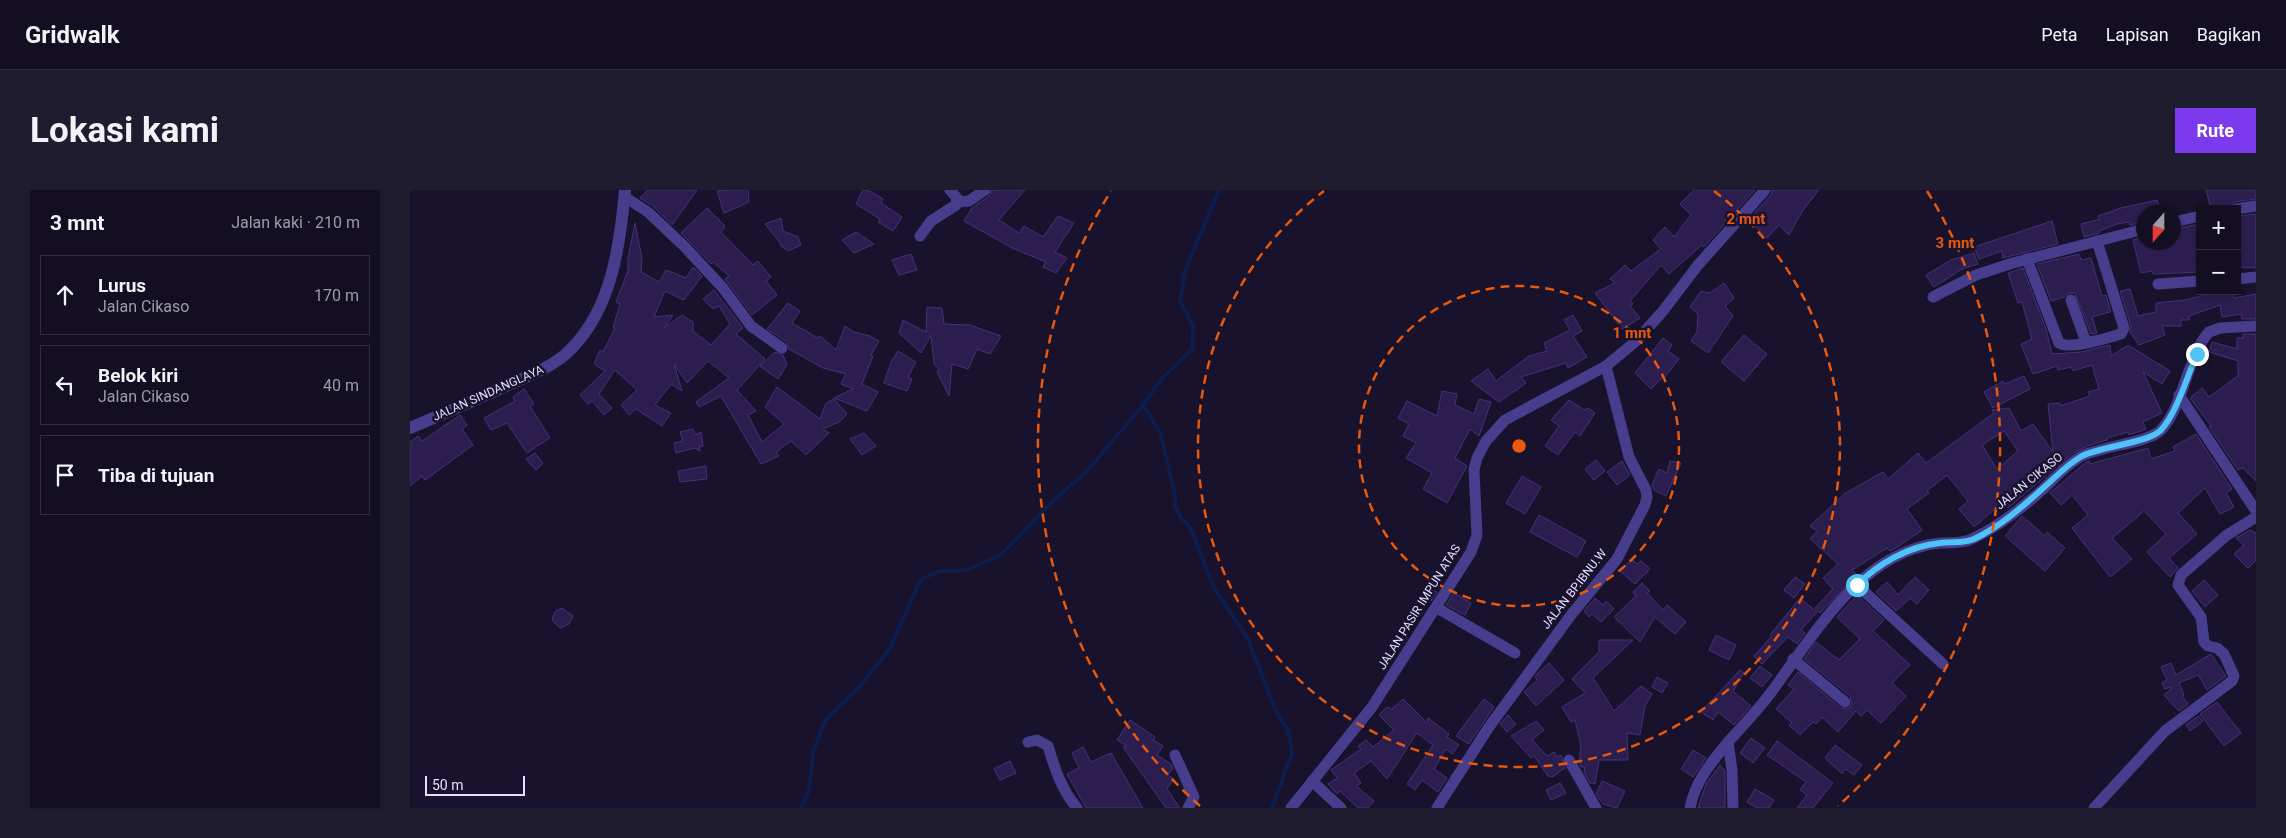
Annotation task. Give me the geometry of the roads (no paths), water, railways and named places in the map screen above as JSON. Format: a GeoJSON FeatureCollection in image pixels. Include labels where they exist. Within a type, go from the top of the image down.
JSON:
{"type":"FeatureCollection","features":[{"type":"Feature","properties":{"kind":"street"},"geometry":{"type":"LineString","coordinates":[[950,190],[958,202]]}},
{"type":"Feature","properties":{"kind":"street"},"geometry":{"type":"LineString","coordinates":[[920,236],[931,220],[958,202],[968,201],[985,190]]}},
{"type":"Feature","properties":{"kind":"street","name":"JALAN PASIR IMPUN ATAS"},"geometry":{"type":"LineString","coordinates":[[1291,808],[1372,708],[1471,552],[1477,535],[1474,470],[1477,458],[1486,441],[1505,420],[1606,366],[1635,342],[1663,312],[1698,265],[1764,190]]}},
{"type":"Feature","properties":{"kind":"street"},"geometry":{"type":"LineString","coordinates":[[625,193],[684,246],[723,288],[751,326],[782,348]]}},
{"type":"Feature","properties":{"kind":"street","name":"JALAN SINDANGLAYA"},"geometry":{"type":"LineString","coordinates":[[410,428],[549,366],[570,350],[590,325],[610,279],[619,250],[625,193]]}},
{"type":"Feature","properties":{"kind":"street"},"geometry":{"type":"LineString","coordinates":[[2241,208],[2256,206]]}},
{"type":"Feature","properties":{"kind":"street"},"geometry":{"type":"LineString","coordinates":[[2181,220],[2196,217]]}},
{"type":"Feature","properties":{"kind":"street"},"geometry":{"type":"LineString","coordinates":[[1933,297],[1976,275],[2027,259],[2136,231]]}},
{"type":"Feature","properties":{"kind":"street"},"geometry":{"type":"LineString","coordinates":[[2027,259],[2059,343],[2069,346],[2121,334],[2124,328],[2097,241]]}},
{"type":"Feature","properties":{"kind":"street"},"geometry":{"type":"LineString","coordinates":[[2241,279],[2256,278]]}},
{"type":"Feature","properties":{"kind":"street"},"geometry":{"type":"LineString","coordinates":[[2158,284],[2196,281]]}},
{"type":"Feature","properties":{"kind":"street"},"geometry":{"type":"LineString","coordinates":[[2071,300],[2086,342]]}},
{"type":"Feature","properties":{"kind":"street","name":"JALAN CIKASO"},"geometry":{"type":"LineString","coordinates":[[1690,808],[1700,778],[1728,742],[1766,699],[1793,659],[1868,574],[1892,558],[1914,549],[1941,542],[1959,543],[1973,539],[2020,508],[2063,469],[2083,456],[2110,446],[2151,436],[2160,430],[2170,417],[2209,332],[2220,328],[2256,326]]}},
{"type":"Feature","properties":{"kind":"street","name":"JALAN BP.IBNU.W"},"geometry":{"type":"LineString","coordinates":[[1437,808],[1489,727],[1571,615],[1616,558],[1645,505],[1646,490],[1629,457],[1606,366]]}},
{"type":"Feature","properties":{"kind":"street"},"geometry":{"type":"LineString","coordinates":[[2180,395],[2256,511]]}},
{"type":"Feature","properties":{"kind":"street"},"geometry":{"type":"LineString","coordinates":[[2094,808],[2165,731],[2232,681],[2234,676],[2224,654],[2217,648],[2208,646],[2204,642],[2201,617],[2178,585],[2178,580],[2181,574],[2227,535],[2256,517]]}},
{"type":"Feature","properties":{"kind":"street"},"geometry":{"type":"LineString","coordinates":[[1857,585],[1943,664]]}},
{"type":"Feature","properties":{"kind":"street"},"geometry":{"type":"LineString","coordinates":[[1437,608],[1515,653]]}},
{"type":"Feature","properties":{"kind":"street"},"geometry":{"type":"LineString","coordinates":[[1793,659],[1845,702]]}},
{"type":"Feature","properties":{"kind":"street"},"geometry":{"type":"LineString","coordinates":[[1028,742],[1037,740],[1048,746],[1060,783],[1067,796],[1077,808]]}},
{"type":"Feature","properties":{"kind":"street"},"geometry":{"type":"LineString","coordinates":[[1728,742],[1732,770],[1733,808]]}},
{"type":"Feature","properties":{"kind":"street"},"geometry":{"type":"LineString","coordinates":[[1175,755],[1194,797],[1188,808]]}},
{"type":"Feature","properties":{"kind":"street"},"geometry":{"type":"LineString","coordinates":[[1569,760],[1596,808]]}},
{"type":"Feature","properties":{"kind":"street"},"geometry":{"type":"LineString","coordinates":[[1312,781],[1341,808]]}},
{"type":"Feature","properties":{"kind":"waterway"},"geometry":{"type":"LineString","coordinates":[[801,808],[809,790],[813,752],[826,719],[859,687],[889,650],[921,579],[940,571],[967,570],[1001,555],[1054,500],[1087,471],[1143,405],[1162,378],[1192,349],[1193,326],[1180,301],[1185,271],[1219,190]]}},
{"type":"Feature","properties":{"kind":"waterway"},"geometry":{"type":"LineString","coordinates":[[1143,405],[1160,432],[1175,494],[1175,506],[1181,518],[1190,527],[1214,588],[1248,639],[1275,709],[1288,730],[1292,753],[1272,808]]}}]}
